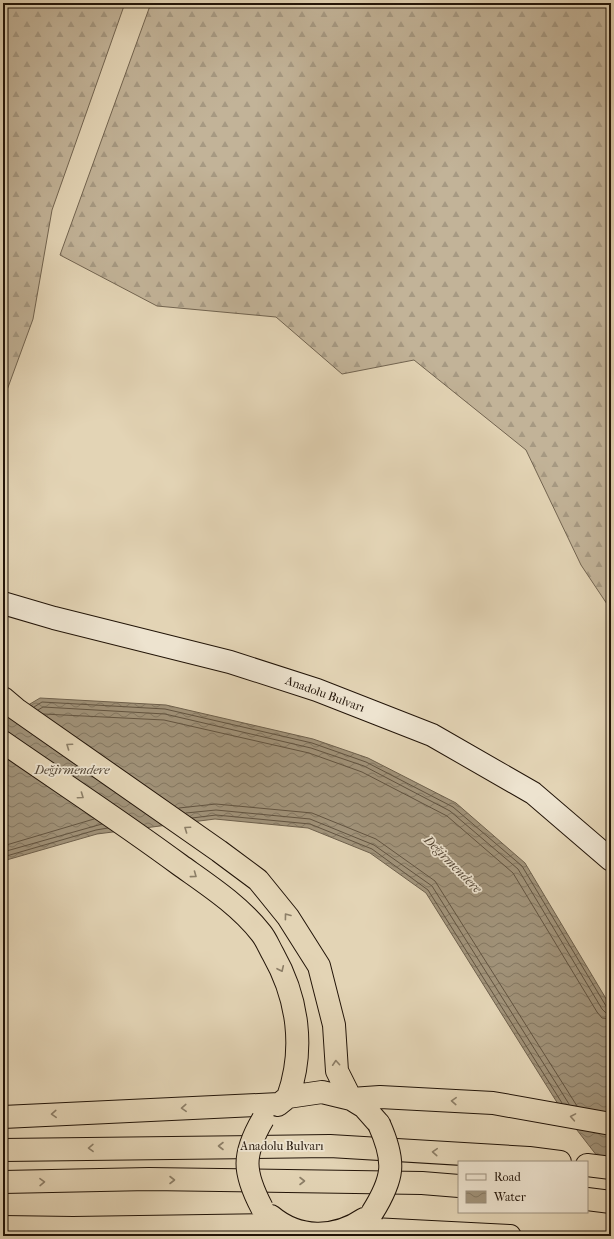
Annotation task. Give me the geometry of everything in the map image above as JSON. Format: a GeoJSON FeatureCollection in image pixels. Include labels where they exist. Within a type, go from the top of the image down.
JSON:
{"type":"FeatureCollection","features":[{"type":"Feature","properties":{"kind":"highway"},"geometry":{"type":"LineString","coordinates":[[3,742],[163,852],[229,901],[261,933],[282,969],[293,1002],[298,1039],[295,1076],[284,1100],[263,1119],[251,1139],[247,1161],[250,1186],[262,1208],[281,1225],[304,1235],[329,1236],[353,1228],[372,1213],[386,1191],[391,1167],[388,1144],[379,1124],[364,1107],[351,1098],[337,1071],[334,1026],[320,966],[288,917],[258,880],[9,704]]}},
{"type":"Feature","properties":{"kind":"highway"},"geometry":{"type":"LineString","coordinates":[[3,1117],[284,1100],[322,1092],[351,1098],[380,1097],[493,1103],[611,1124]]}},
{"type":"Feature","properties":{"kind":"highway","name":"Anadolu Bulvarı"},"geometry":{"type":"LineString","coordinates":[[3,1150],[330,1146],[529,1158],[552,1161]]}},
{"type":"Feature","properties":{"kind":"highway"},"geometry":{"type":"LineString","coordinates":[[588,1165],[611,1168]]}},
{"type":"Feature","properties":{"kind":"highway"},"geometry":{"type":"LineString","coordinates":[[3,1182],[157,1179],[415,1182],[458,1186]]}},
{"type":"Feature","properties":{"kind":"highway"},"geometry":{"type":"LineString","coordinates":[[588,1198],[611,1202]]}},
{"type":"Feature","properties":{"kind":"highway"},"geometry":{"type":"LineString","coordinates":[[3,1227],[73,1228],[281,1225]]}},
{"type":"Feature","properties":{"kind":"highway"},"geometry":{"type":"LineString","coordinates":[[353,1228],[510,1236]]}},
{"type":"Feature","properties":{"kind":"street","name":"Anadolu Bulvarı"},"geometry":{"type":"LineString","coordinates":[[3,603],[54,618],[230,662],[317,690],[432,735],[533,793],[611,860]]}},
{"type":"Feature","properties":{"kind":"green space"},"geometry":{"type":"Polygon","coordinates":[[[3,3],[125,3],[52,210],[33,319],[3,401],[3,3]]]}},
{"type":"Feature","properties":{"kind":"green space"},"geometry":{"type":"Polygon","coordinates":[[[151,3],[611,3],[611,610],[581,565],[526,450],[414,360],[342,374],[276,317],[157,306],[60,255],[151,3]]]}},
{"type":"Feature","properties":{"kind":"water","name":"Değirmendere"},"geometry":{"type":"Polygon","coordinates":[[[40,698],[166,705],[313,739],[368,758],[456,803],[525,863],[611,1007],[611,1174],[563,1112],[426,893],[370,853],[308,828],[215,819],[97,834],[3,861],[3,720],[40,698]]]}}]}
